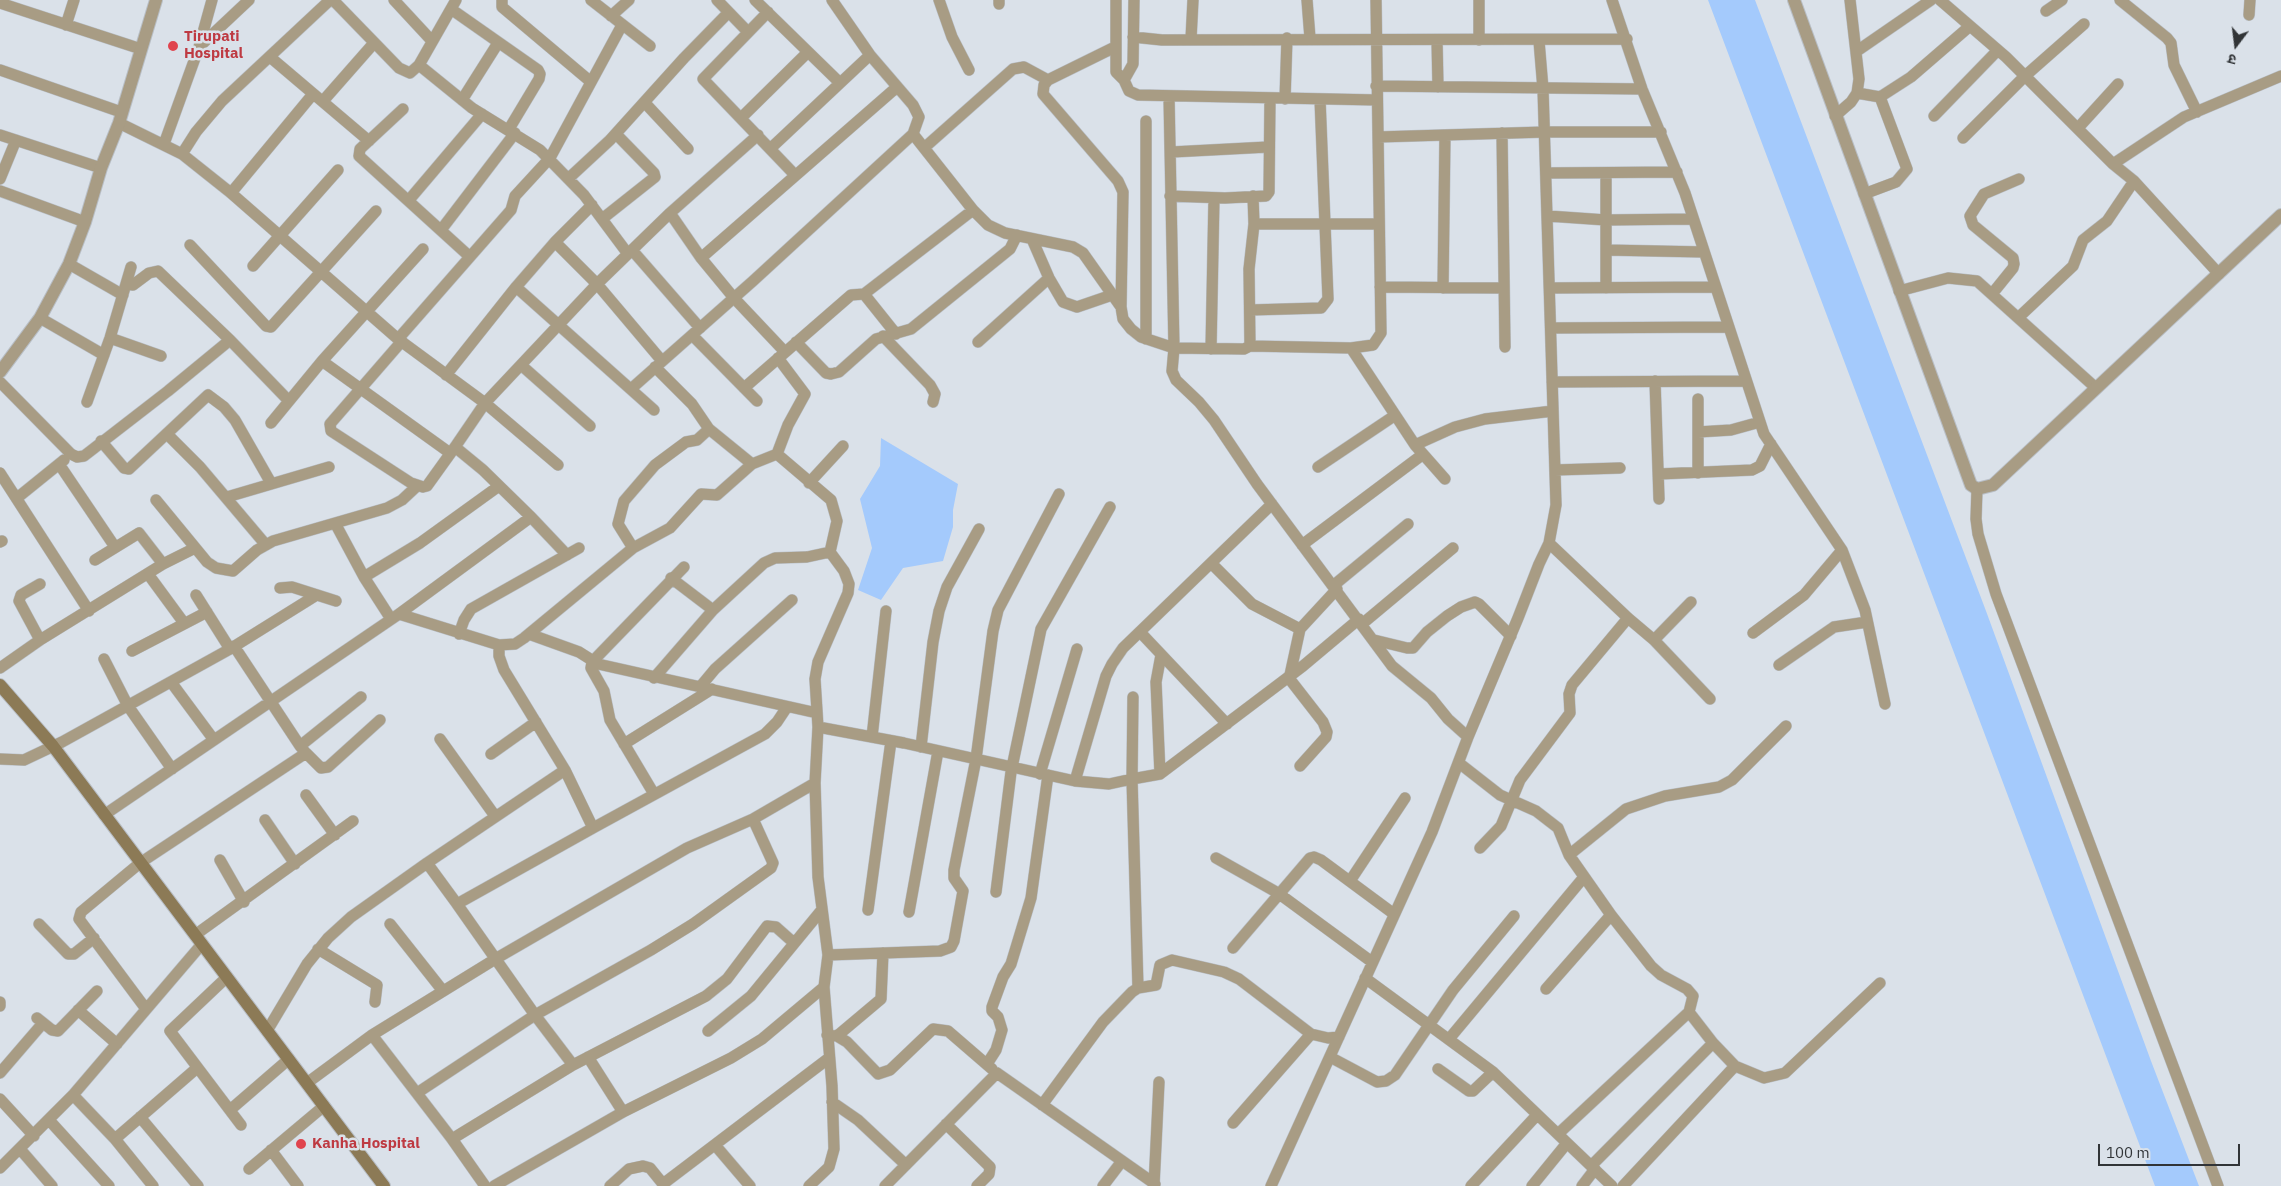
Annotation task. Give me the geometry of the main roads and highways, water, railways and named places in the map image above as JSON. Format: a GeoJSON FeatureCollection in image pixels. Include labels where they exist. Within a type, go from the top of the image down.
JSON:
{"type":"FeatureCollection","features":[{"type":"Feature","properties":{"kind":"main road"},"geometry":{"type":"LineString","coordinates":[[0,685],[53,746],[384,1186]]}},
{"type":"Feature","properties":{"kind":"water"},"geometry":{"type":"Polygon","coordinates":[[[1708,0],[1755,0],[1986,611],[2151,1061],[2199,1186],[2155,1186],[1708,0]]]}},
{"type":"Feature","properties":{"kind":"water"},"geometry":{"type":"Polygon","coordinates":[[[881,438],[958,484],[953,510],[953,527],[943,561],[903,568],[881,600],[858,590],[872,548],[860,499],[880,466],[881,438]]]}},
{"type":"Feature","properties":{"kind":"place","name":"Tirupati Hospital"},"geometry":{"type":"Point","coordinates":[173,46]}},
{"type":"Feature","properties":{"kind":"place","name":"Kanha Hospital"},"geometry":{"type":"Point","coordinates":[301,1144]}}]}
